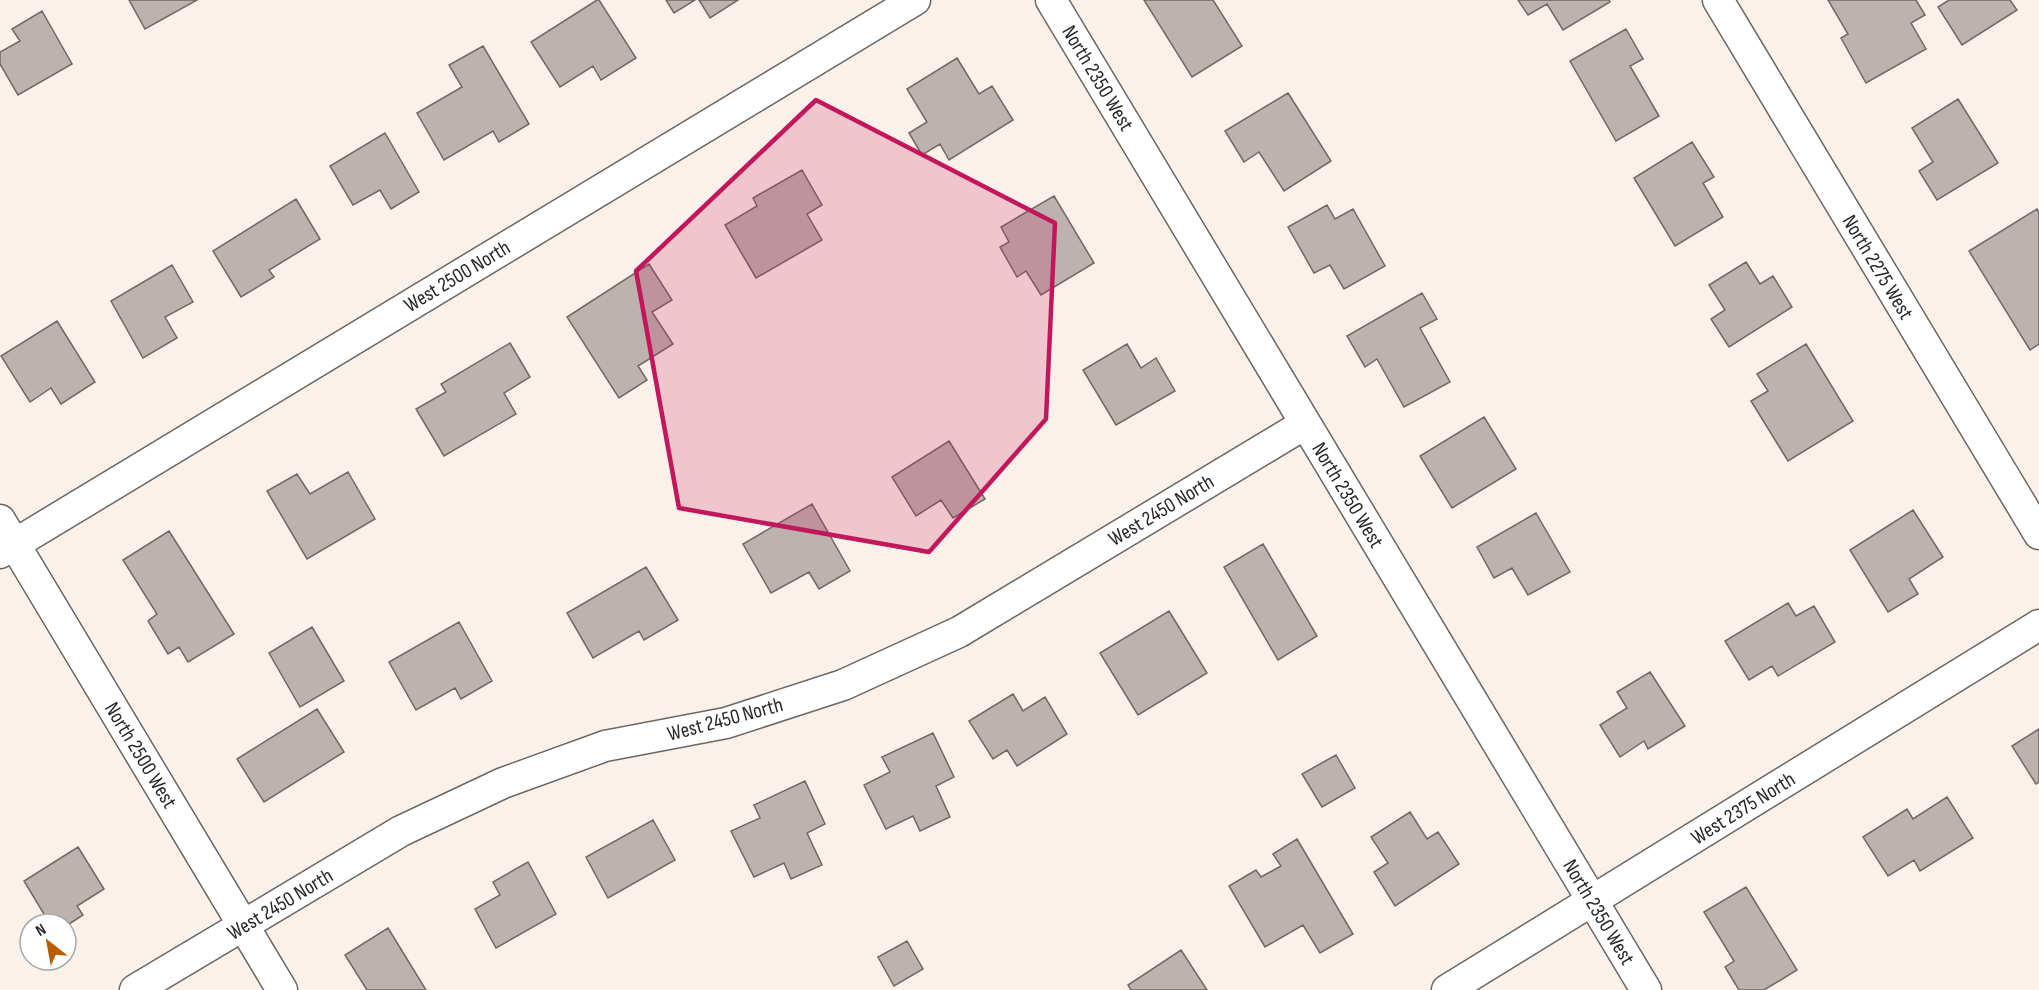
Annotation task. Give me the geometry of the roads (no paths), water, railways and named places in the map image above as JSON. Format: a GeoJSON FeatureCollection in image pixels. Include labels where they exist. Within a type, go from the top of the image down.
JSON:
{"type":"FeatureCollection","features":[{"type":"Feature","properties":{"kind":"street","name":"West 2500 North"},"geometry":{"type":"LineString","coordinates":[[5,539],[915,0]]}},
{"type":"Feature","properties":{"kind":"street","name":"North 2350 West"},"geometry":{"type":"LineString","coordinates":[[1051,0],[1646,990]]}},
{"type":"Feature","properties":{"kind":"street","name":"North 2275 West"},"geometry":{"type":"LineString","coordinates":[[1718,0],[2039,534]]}},
{"type":"Feature","properties":{"kind":"street","name":"West 2450 North"},"geometry":{"type":"LineString","coordinates":[[135,990],[401,831],[504,783],[605,747],[726,723],[843,685],[958,632],[1305,424]]}},
{"type":"Feature","properties":{"kind":"street","name":"North 2500 West"},"geometry":{"type":"LineString","coordinates":[[5,539],[282,990]]}},
{"type":"Feature","properties":{"kind":"street","name":"West 2375 North"},"geometry":{"type":"LineString","coordinates":[[1447,990],[2039,626]]}}]}
